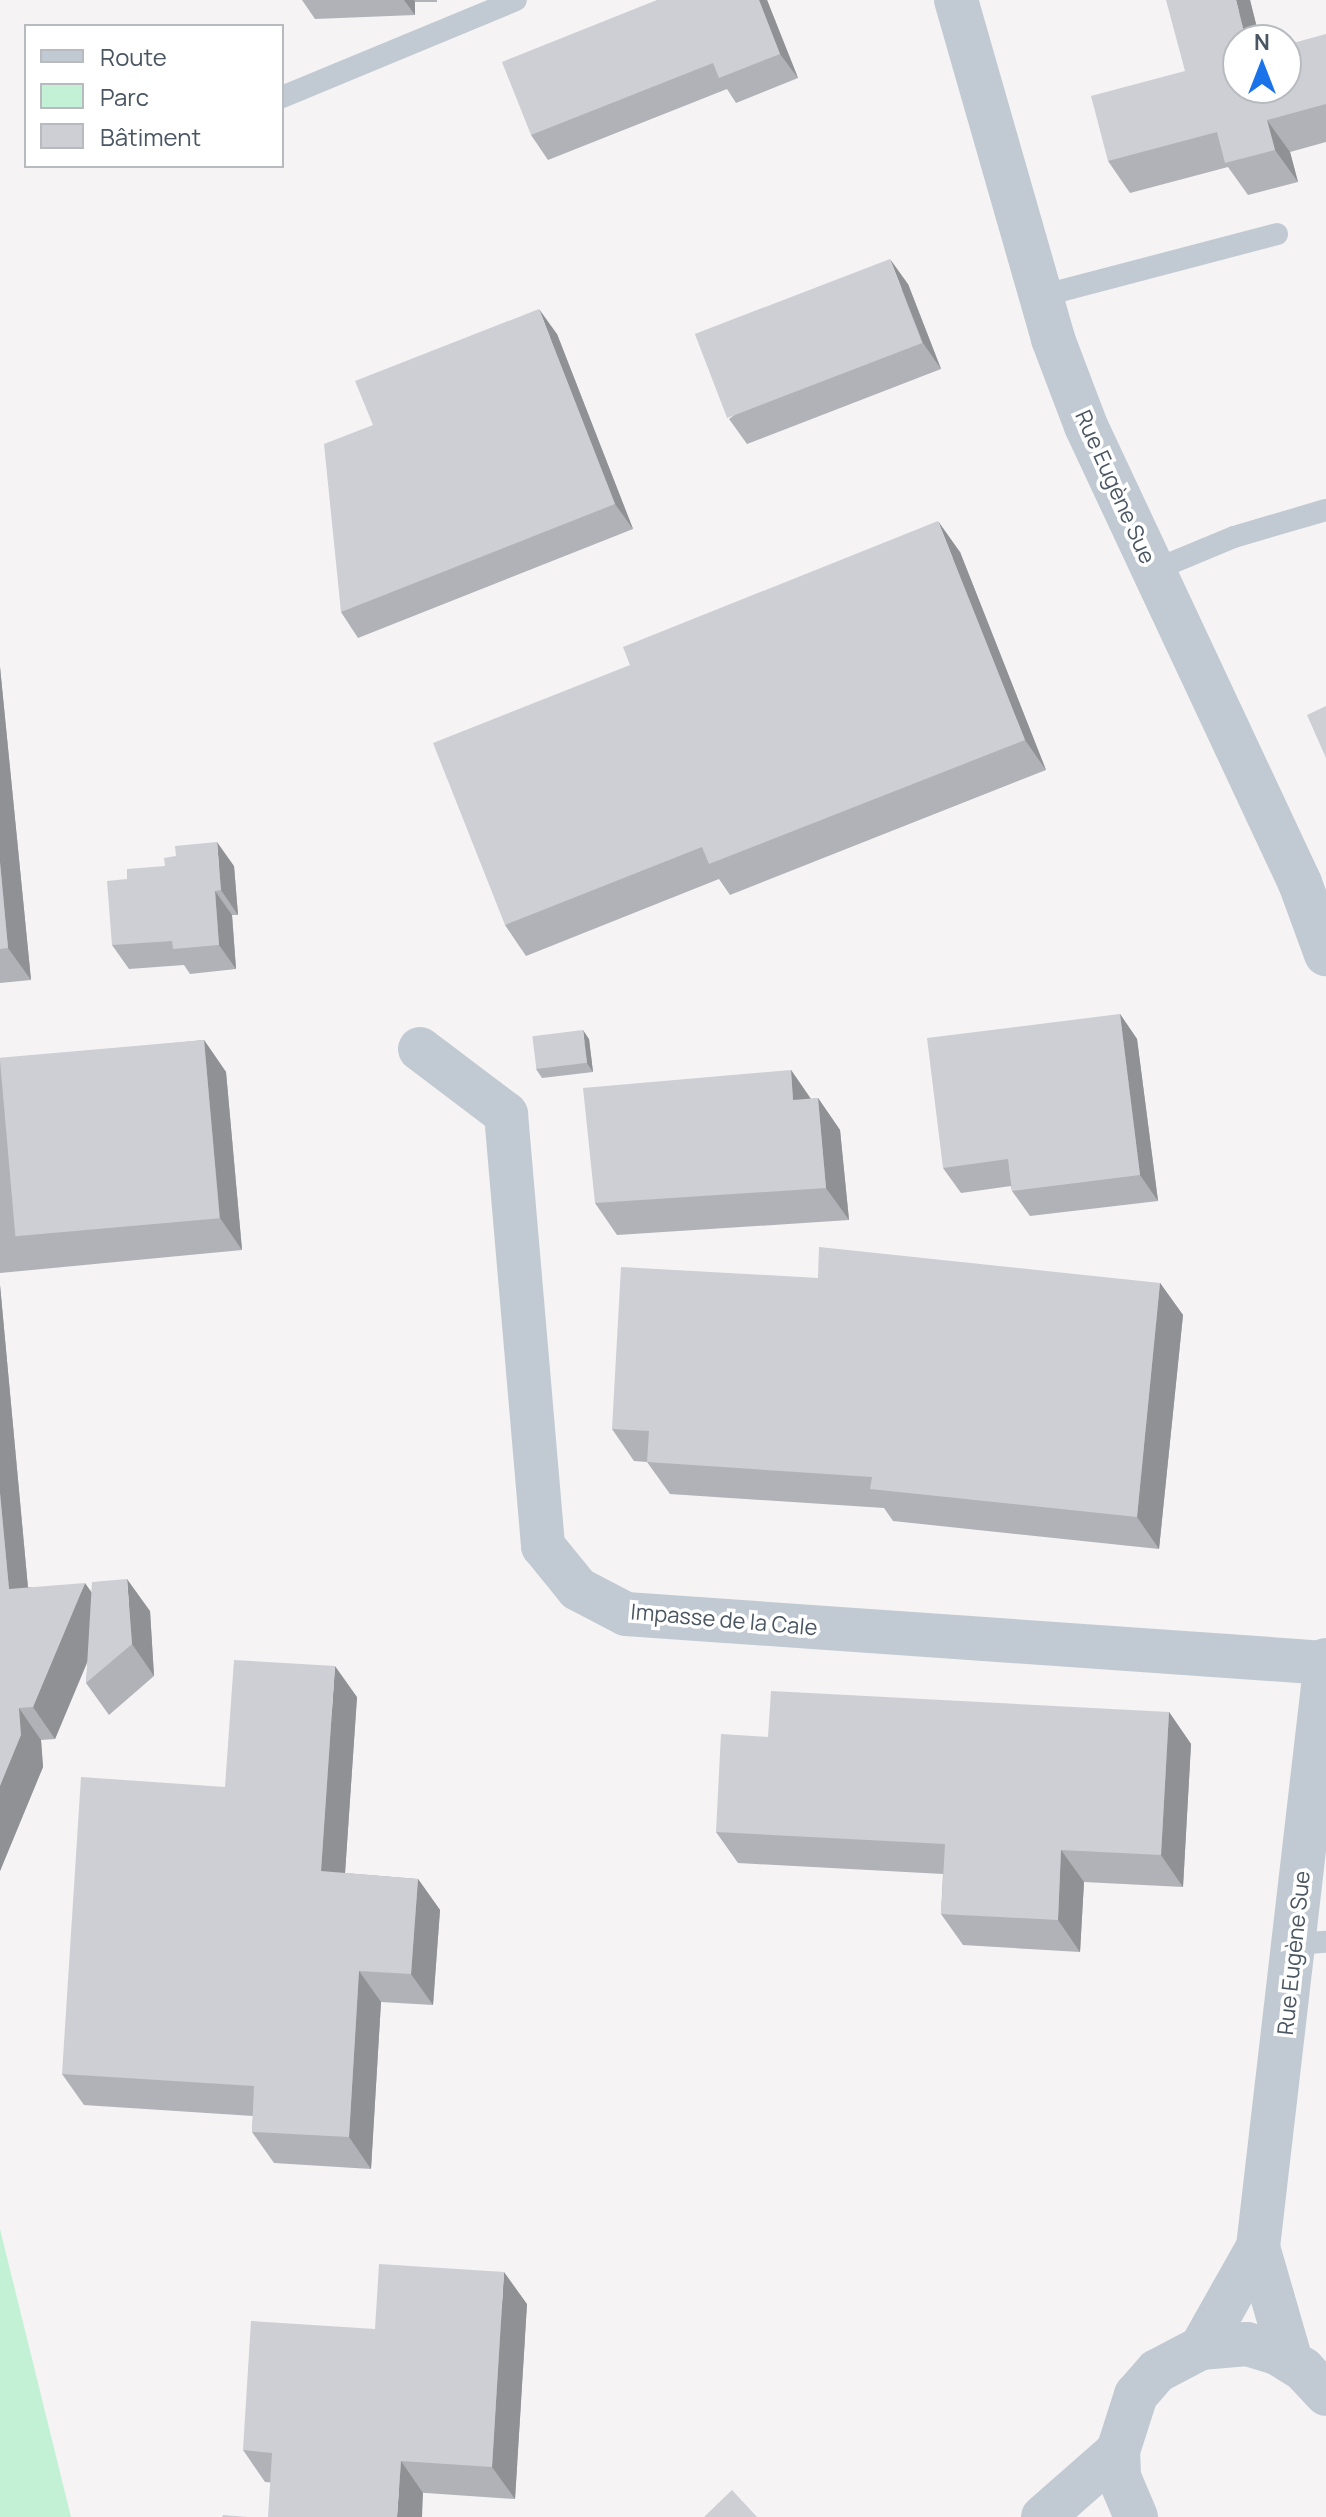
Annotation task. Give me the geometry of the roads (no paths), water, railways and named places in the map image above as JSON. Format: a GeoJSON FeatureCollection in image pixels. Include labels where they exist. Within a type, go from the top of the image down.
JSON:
{"type":"FeatureCollection","features":[{"type":"Feature","properties":{"kind":"street","name":"Rue Eugène Sue"},"geometry":{"type":"LineString","coordinates":[[956,0],[1041,296],[1086,426],[1300,883],[1326,954]]}},
{"type":"Feature","properties":{"kind":"street","name":"Impasse de la Cale"},"geometry":{"type":"LineString","coordinates":[[420,1049],[506,1114],[543,1546],[578,1589],[626,1614],[1326,1661]]}},
{"type":"Feature","properties":{"kind":"street","name":"Rue Eugène Sue"},"geometry":{"type":"LineString","coordinates":[[1201,2348],[1258,2247],[1310,1943],[1326,1661]]}},
{"type":"Feature","properties":{"kind":"street","name":"Rue Eugène Sue"},"geometry":{"type":"LineString","coordinates":[[1258,2247],[1291,2361]]}},
{"type":"Feature","properties":{"kind":"street"},"geometry":{"type":"LineString","coordinates":[[1136,2517],[1119,2477],[1118,2451],[1136,2395],[1157,2371],[1201,2348],[1247,2344],[1291,2361],[1325,2392]]}},
{"type":"Feature","properties":{"kind":"street"},"geometry":{"type":"LineString","coordinates":[[1043,2517],[1118,2451]]}},
{"type":"Feature","properties":{"kind":"lane"},"geometry":{"type":"LineString","coordinates":[[284,96],[516,0]]}},
{"type":"Feature","properties":{"kind":"lane"},"geometry":{"type":"LineString","coordinates":[[1041,296],[1277,234]]}},
{"type":"Feature","properties":{"kind":"lane"},"geometry":{"type":"LineString","coordinates":[[1152,571],[1234,537],[1326,510]]}}]}
